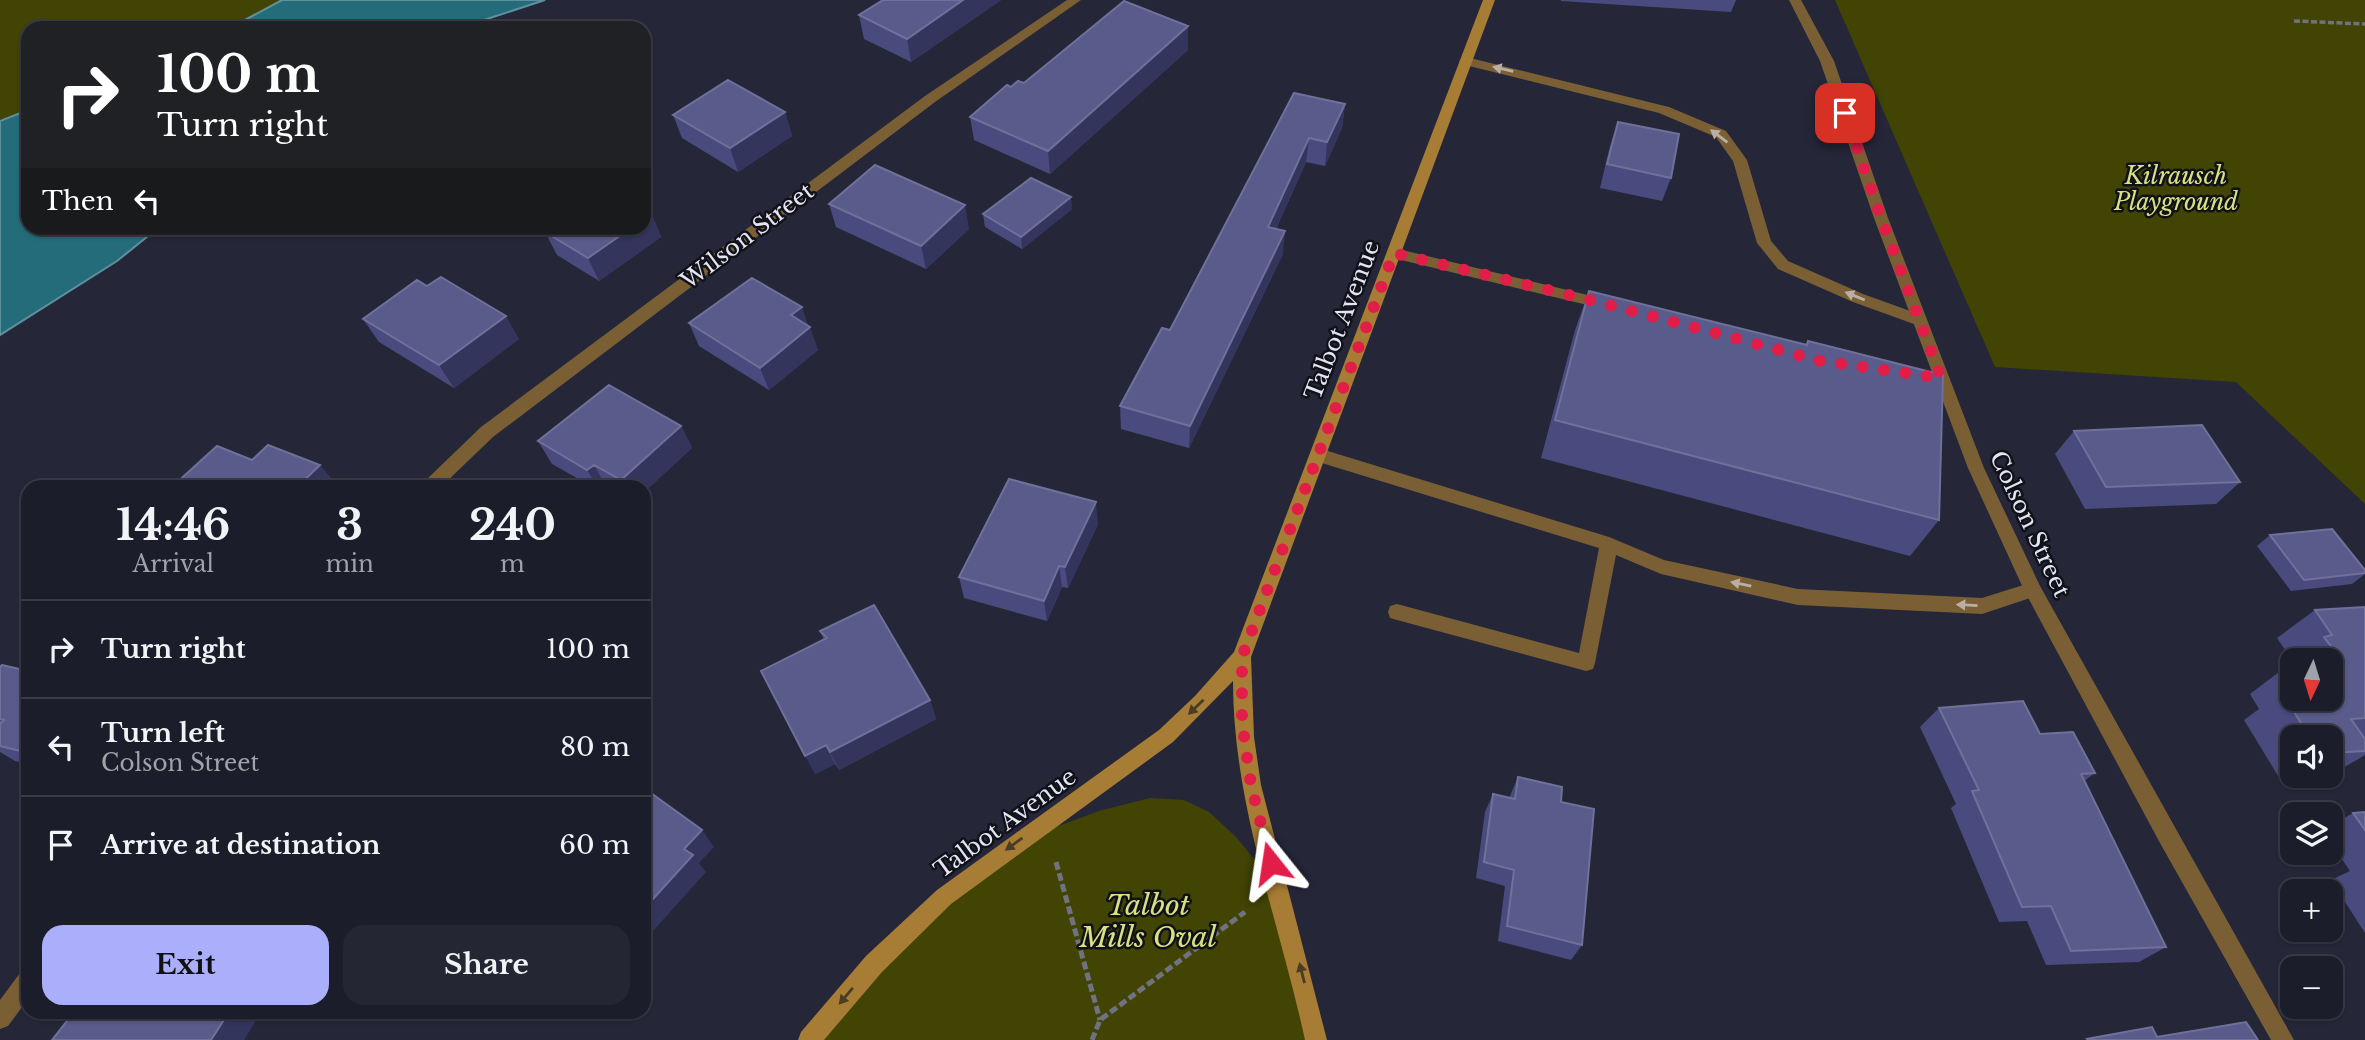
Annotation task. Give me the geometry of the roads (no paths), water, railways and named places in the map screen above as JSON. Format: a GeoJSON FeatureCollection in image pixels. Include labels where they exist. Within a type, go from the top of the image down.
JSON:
{"type":"FeatureCollection","features":[{"type":"Feature","properties":{"kind":"street","name":"Wilson Street"},"geometry":{"type":"LineString","coordinates":[[437,480],[498,424],[930,99],[1075,0]]}},
{"type":"Feature","properties":{"kind":"street","name":"Talbot Avenue"},"geometry":{"type":"LineString","coordinates":[[1316,1040],[1304,977],[1251,785],[1242,722],[1242,657],[1489,0]]}},
{"type":"Feature","properties":{"kind":"street","name":"Colson Street"},"geometry":{"type":"LineString","coordinates":[[1795,0],[1827,61],[1919,320],[1935,377],[2032,590],[2167,836],[2284,1040]]}},
{"type":"Feature","properties":{"kind":"street"},"geometry":{"type":"LineString","coordinates":[[1466,61],[1664,110],[1721,134],[1740,160],[1764,243],[1783,265],[1858,298],[1919,320]]}},
{"type":"Feature","properties":{"kind":"street"},"geometry":{"type":"LineString","coordinates":[[1394,253],[1628,310]]}},
{"type":"Feature","properties":{"kind":"street"},"geometry":{"type":"LineString","coordinates":[[1318,455],[1608,544],[1661,568],[1798,597],[1982,606],[2032,590]]}},
{"type":"Feature","properties":{"kind":"street"},"geometry":{"type":"LineString","coordinates":[[1397,612],[1586,663],[1608,544]]}},
{"type":"Feature","properties":{"kind":"street","name":"Talbot Avenue"},"geometry":{"type":"LineString","coordinates":[[809,1040],[874,964],[944,897],[1166,736],[1202,702],[1242,657]]}},
{"type":"Feature","properties":{"kind":"street"},"geometry":{"type":"LineString","coordinates":[[0,1018],[21,990]]}},
{"type":"Feature","properties":{"kind":"water"},"geometry":{"type":"Polygon","coordinates":[[[282,0],[545,0],[482,21],[243,21],[282,0]]]}},
{"type":"Feature","properties":{"kind":"water"},"geometry":{"type":"Polygon","coordinates":[[[21,113],[21,235],[149,235],[117,261],[0,335],[0,121],[21,113]]]}},
{"type":"Feature","properties":{"kind":"park label","name":"Kilrausch Playground"},"geometry":{"type":"Point","coordinates":[2176,189]}},
{"type":"Feature","properties":{"kind":"park label","name":"Talbot Mills Oval"},"geometry":{"type":"Point","coordinates":[1148,921]}}]}
